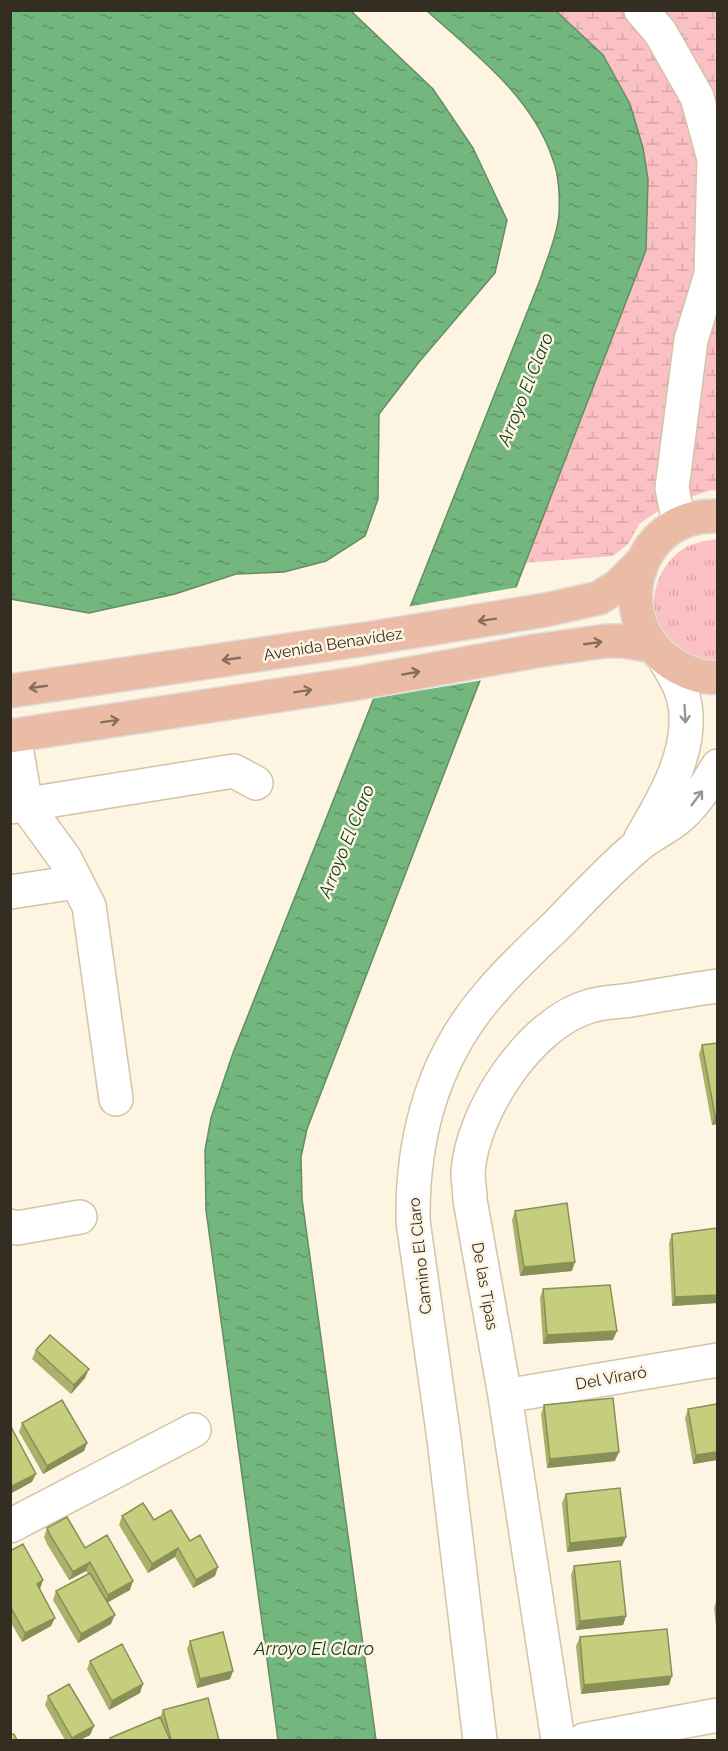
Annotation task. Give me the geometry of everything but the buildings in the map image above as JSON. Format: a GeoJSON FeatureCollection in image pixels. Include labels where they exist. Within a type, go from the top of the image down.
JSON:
{"type":"FeatureCollection","features":[{"type":"Feature","properties":{"kind":"main road"},"geometry":{"type":"LineString","coordinates":[[658,653],[638,620],[634,591],[641,563],[657,540],[679,523],[706,515],[717,516]]}},
{"type":"Feature","properties":{"kind":"main road","name":"Avenida Benavídez"},"geometry":{"type":"LineString","coordinates":[[10,691],[545,610],[599,598],[618,586],[641,563]]}},
{"type":"Feature","properties":{"kind":"main road"},"geometry":{"type":"LineString","coordinates":[[12,735],[353,684],[535,651],[606,641],[623,641],[658,653],[688,672],[717,677]]}},
{"type":"Feature","properties":{"kind":"street"},"geometry":{"type":"LineString","coordinates":[[641,10],[660,32],[697,96],[714,159],[714,264],[691,340],[672,488],[679,523]]}},
{"type":"Feature","properties":{"kind":"street","name":"Camino El Claro"},"geometry":{"type":"LineString","coordinates":[[636,847],[676,775],[684,745],[686,714],[682,693],[658,653]]}},
{"type":"Feature","properties":{"kind":"street"},"geometry":{"type":"LineString","coordinates":[[12,735],[18,806],[65,859],[89,906],[116,1099]]}},
{"type":"Feature","properties":{"kind":"street","name":"Camino El Claro"},"geometry":{"type":"LineString","coordinates":[[480,1740],[444,1439],[412,1221],[412,1186],[416,1151],[426,1109],[436,1080],[451,1049],[488,995],[636,847],[677,819],[695,802],[717,766]]}},
{"type":"Feature","properties":{"kind":"street"},"geometry":{"type":"LineString","coordinates":[[18,806],[234,771],[256,783]]}},
{"type":"Feature","properties":{"kind":"street"},"geometry":{"type":"LineString","coordinates":[[10,892],[77,882]]}},
{"type":"Feature","properties":{"kind":"street","name":"De las Tipas"},"geometry":{"type":"LineString","coordinates":[[558,1740],[505,1396],[470,1200],[468,1172],[473,1147],[500,1083],[518,1057],[562,1019],[590,1006],[717,986]]}},
{"type":"Feature","properties":{"kind":"street"},"geometry":{"type":"LineString","coordinates":[[10,1226],[17,1228],[80,1217]]}},
{"type":"Feature","properties":{"kind":"street","name":"Del Viraró"},"geometry":{"type":"LineString","coordinates":[[505,1396],[717,1360]]}},
{"type":"Feature","properties":{"kind":"street"},"geometry":{"type":"LineString","coordinates":[[10,1526],[194,1430]]}},
{"type":"Feature","properties":{"kind":"street"},"geometry":{"type":"LineString","coordinates":[[584,1740],[717,1715]]}},
{"type":"Feature","properties":{"kind":"green space"},"geometry":{"type":"Polygon","coordinates":[[[556,11],[717,11],[717,491],[711,490],[667,505],[639,524],[629,543],[613,556],[525,563],[646,250],[648,179],[643,148],[630,104],[603,55],[556,11]]]}},
{"type":"Feature","properties":{"kind":"green space"},"geometry":{"type":"Polygon","coordinates":[[[717,539],[717,664],[707,663],[693,657],[668,642],[656,620],[654,595],[663,571],[679,552],[688,546],[717,539]]]}},
{"type":"Feature","properties":{"kind":"water"},"geometry":{"type":"Polygon","coordinates":[[[10,11],[351,11],[433,89],[473,148],[507,220],[495,273],[419,362],[379,414],[378,499],[365,536],[326,561],[284,572],[236,574],[175,594],[89,613],[11,599],[10,11]]]}},
{"type":"Feature","properties":{"kind":"water","name":"Arroyo El Claro"},"geometry":{"type":"Polygon","coordinates":[[[427,11],[556,11],[603,55],[630,104],[643,148],[648,179],[646,250],[307,1129],[301,1157],[302,1199],[376,1740],[278,1740],[206,1210],[205,1150],[211,1118],[233,1053],[540,280],[554,239],[559,214],[559,187],[555,166],[544,137],[531,116],[500,78],[427,11]]]}},
{"type":"Feature","properties":{"kind":"pier"},"geometry":{"type":"Polygon","coordinates":[[[519,587],[483,680],[370,699],[407,607],[519,587]]]}}]}
